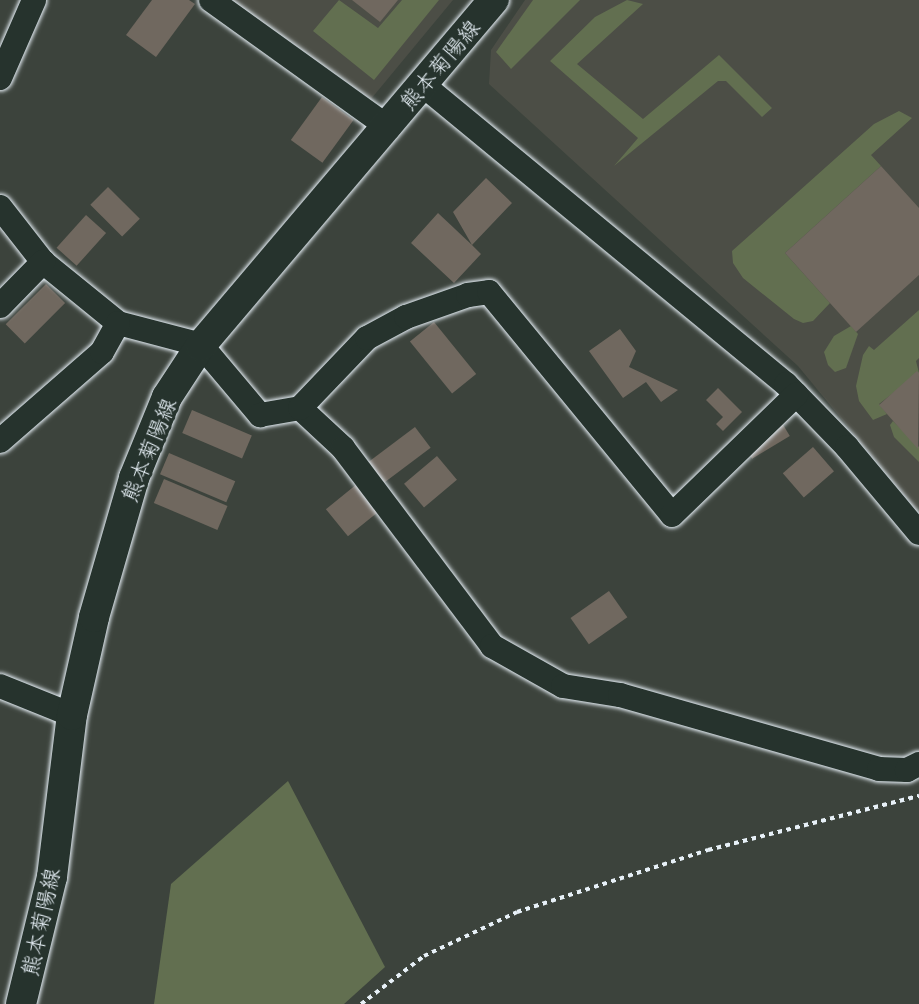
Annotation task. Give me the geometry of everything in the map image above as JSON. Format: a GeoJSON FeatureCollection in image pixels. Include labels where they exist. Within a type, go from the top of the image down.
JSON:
{"type":"FeatureCollection","features":[{"type":"Feature","properties":{"kind":"main road","name":"熊本菊陽線"},"geometry":{"type":"LineString","coordinates":[[21,1004],[52,877],[72,715],[94,617],[134,478],[167,397],[201,345],[389,128],[494,0]]}},
{"type":"Feature","properties":{"kind":"street"},"geometry":{"type":"LineString","coordinates":[[0,78],[34,0]]}},
{"type":"Feature","properties":{"kind":"street"},"geometry":{"type":"LineString","coordinates":[[212,0],[389,128]]}},
{"type":"Feature","properties":{"kind":"street"},"geometry":{"type":"LineString","coordinates":[[423,86],[796,395],[847,447],[919,533]]}},
{"type":"Feature","properties":{"kind":"street"},"geometry":{"type":"LineString","coordinates":[[0,207],[43,262],[117,323],[201,345],[260,415],[300,408],[367,338],[406,316],[468,295],[489,292],[672,515],[796,395]]}},
{"type":"Feature","properties":{"kind":"street"},"geometry":{"type":"LineString","coordinates":[[0,306],[43,262]]}},
{"type":"Feature","properties":{"kind":"street"},"geometry":{"type":"LineString","coordinates":[[0,441],[102,352],[117,323]]}},
{"type":"Feature","properties":{"kind":"street"},"geometry":{"type":"LineString","coordinates":[[300,408],[343,448],[492,646],[564,686],[620,695],[879,769],[907,770],[919,764]]}},
{"type":"Feature","properties":{"kind":"street"},"geometry":{"type":"LineString","coordinates":[[0,686],[72,715]]}},
{"type":"Feature","properties":{"kind":"path"},"geometry":{"type":"LineString","coordinates":[[361,1004],[424,956],[517,912],[708,850],[919,796]]}},
{"type":"Feature","properties":{"kind":"shaded area"},"geometry":{"type":"Polygon","coordinates":[[[231,0],[453,0],[371,99],[231,0]]]}},
{"type":"Feature","properties":{"kind":"shaded area"},"geometry":{"type":"Polygon","coordinates":[[[525,0],[919,0],[919,513],[798,366],[489,84],[491,50],[525,0]]]}},
{"type":"Feature","properties":{"kind":"green space"},"geometry":{"type":"Polygon","coordinates":[[[339,0],[378,28],[402,0],[439,0],[374,80],[313,31],[339,0]]]}},
{"type":"Feature","properties":{"kind":"green space"},"geometry":{"type":"Polygon","coordinates":[[[533,0],[580,0],[511,69],[496,52],[533,0]]]}},
{"type":"Feature","properties":{"kind":"green space"},"geometry":{"type":"Polygon","coordinates":[[[627,0],[643,4],[577,64],[643,119],[719,55],[772,108],[762,117],[726,81],[718,81],[614,166],[638,138],[550,61],[595,17],[627,0]]]}},
{"type":"Feature","properties":{"kind":"green space"},"geometry":{"type":"Polygon","coordinates":[[[899,111],[912,118],[871,155],[881,166],[785,253],[830,303],[813,321],[803,323],[794,319],[743,278],[733,263],[732,251],[874,124],[899,111]]]}},
{"type":"Feature","properties":{"kind":"green space"},"geometry":{"type":"Polygon","coordinates":[[[919,310],[919,358],[916,361],[919,373],[879,404],[887,414],[873,420],[859,401],[856,386],[863,355],[869,346],[874,350],[919,310]]]}},
{"type":"Feature","properties":{"kind":"green space"},"geometry":{"type":"Polygon","coordinates":[[[851,326],[858,334],[846,368],[835,372],[828,365],[824,352],[834,336],[851,326]]]}},
{"type":"Feature","properties":{"kind":"green space"},"geometry":{"type":"Polygon","coordinates":[[[893,421],[919,447],[919,462],[894,437],[890,425],[893,421]]]}},
{"type":"Feature","properties":{"kind":"green space"},"geometry":{"type":"Polygon","coordinates":[[[288,781],[385,967],[344,1004],[154,1004],[171,884],[288,781]]]}},
{"type":"Feature","properties":{"kind":"building"},"geometry":{"type":"Polygon","coordinates":[[[152,0],[189,0],[195,4],[156,57],[126,35],[152,0]]]}},
{"type":"Feature","properties":{"kind":"building"},"geometry":{"type":"Polygon","coordinates":[[[352,0],[398,0],[380,22],[352,0]]]}},
{"type":"Feature","properties":{"kind":"building"},"geometry":{"type":"Polygon","coordinates":[[[322,97],[354,120],[322,163],[291,140],[322,97]]]}},
{"type":"Feature","properties":{"kind":"building"},"geometry":{"type":"Polygon","coordinates":[[[881,166],[919,208],[919,275],[856,332],[785,253],[881,166]]]}},
{"type":"Feature","properties":{"kind":"building"},"geometry":{"type":"Polygon","coordinates":[[[486,178],[512,203],[472,245],[453,212],[486,178]]]}},
{"type":"Feature","properties":{"kind":"building"},"geometry":{"type":"Polygon","coordinates":[[[108,187],[140,219],[122,236],[90,205],[108,187]]]}},
{"type":"Feature","properties":{"kind":"building"},"geometry":{"type":"Polygon","coordinates":[[[438,213],[481,254],[454,283],[411,243],[438,213]]]}},
{"type":"Feature","properties":{"kind":"building"},"geometry":{"type":"Polygon","coordinates":[[[86,215],[106,233],[77,266],[57,248],[86,215]]]}},
{"type":"Feature","properties":{"kind":"building"},"geometry":{"type":"Polygon","coordinates":[[[46,284],[65,303],[25,343],[6,324],[46,284]]]}},
{"type":"Feature","properties":{"kind":"building"},"geometry":{"type":"Polygon","coordinates":[[[434,322],[476,374],[452,394],[410,342],[434,322]]]}},
{"type":"Feature","properties":{"kind":"building"},"geometry":{"type":"Polygon","coordinates":[[[620,329],[636,351],[629,367],[678,390],[661,402],[646,382],[623,398],[589,351],[620,329]]]}},
{"type":"Feature","properties":{"kind":"building"},"geometry":{"type":"Polygon","coordinates":[[[917,371],[919,373],[918,449],[879,405],[917,371]]]}},
{"type":"Feature","properties":{"kind":"building"},"geometry":{"type":"Polygon","coordinates":[[[718,388],[742,412],[723,431],[716,424],[723,417],[706,400],[718,388]]]}},
{"type":"Feature","properties":{"kind":"building"},"geometry":{"type":"Polygon","coordinates":[[[192,410],[252,435],[242,458],[182,433],[192,410]]]}},
{"type":"Feature","properties":{"kind":"building"},"geometry":{"type":"Polygon","coordinates":[[[779,418],[790,436],[752,459],[741,441],[779,418]]]}},
{"type":"Feature","properties":{"kind":"building"},"geometry":{"type":"Polygon","coordinates":[[[415,427],[431,448],[383,484],[367,463],[415,427]]]}},
{"type":"Feature","properties":{"kind":"building"},"geometry":{"type":"Polygon","coordinates":[[[813,447],[834,471],[804,497],[783,473],[813,447]]]}},
{"type":"Feature","properties":{"kind":"building"},"geometry":{"type":"Polygon","coordinates":[[[169,453],[235,481],[226,502],[160,474],[169,453]]]}},
{"type":"Feature","properties":{"kind":"building"},"geometry":{"type":"Polygon","coordinates":[[[437,456],[457,480],[424,507],[404,484],[437,456]]]}},
{"type":"Feature","properties":{"kind":"building"},"geometry":{"type":"Polygon","coordinates":[[[164,479],[228,506],[217,530],[154,503],[164,479]]]}},
{"type":"Feature","properties":{"kind":"building"},"geometry":{"type":"Polygon","coordinates":[[[357,484],[379,511],[348,536],[326,509],[357,484]]]}},
{"type":"Feature","properties":{"kind":"building"},"geometry":{"type":"Polygon","coordinates":[[[609,591],[627,617],[589,644],[570,618],[609,591]]]}}]}
